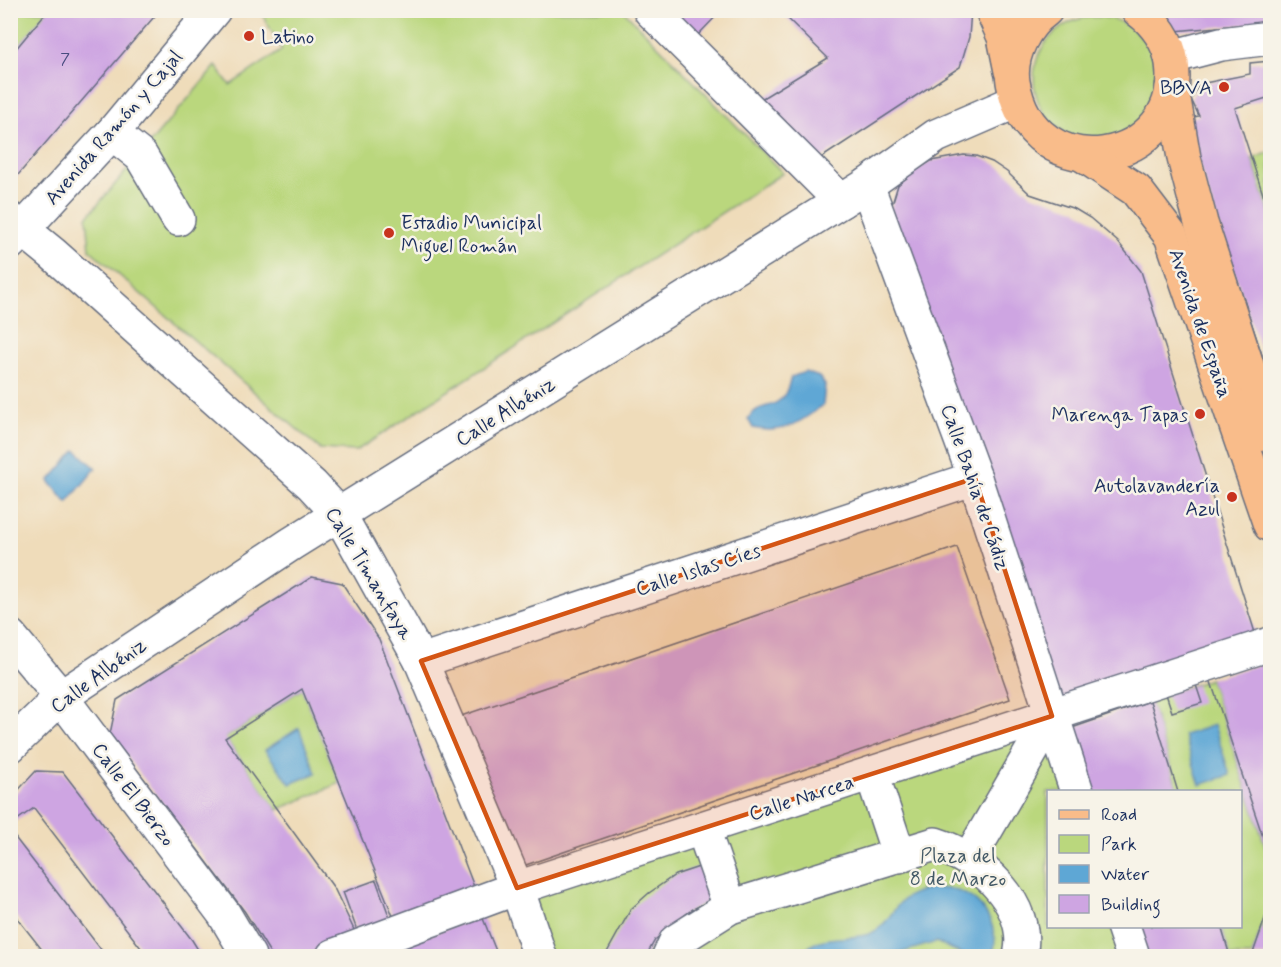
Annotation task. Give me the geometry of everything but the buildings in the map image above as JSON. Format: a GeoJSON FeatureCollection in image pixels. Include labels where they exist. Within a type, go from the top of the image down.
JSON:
{"type":"FeatureCollection","features":[{"type":"Feature","properties":{"kind":"main road"},"geometry":{"type":"LineString","coordinates":[[992,10],[1004,37],[1014,90],[1027,121],[1042,138],[1061,149],[1083,155],[1107,154],[1131,146],[1150,131],[1164,111],[1171,72]]}},
{"type":"Feature","properties":{"kind":"main road"},"geometry":{"type":"LineString","coordinates":[[1014,90],[1015,54],[1024,33],[1046,10]]}},
{"type":"Feature","properties":{"kind":"main road","name":"Avenida de España"},"geometry":{"type":"LineString","coordinates":[[1138,10],[1162,35],[1171,72],[1184,158],[1201,223],[1270,436]]}},
{"type":"Feature","properties":{"kind":"main road","name":"Avenida de España"},"geometry":{"type":"LineString","coordinates":[[1083,155],[1136,190],[1171,236],[1270,525]]}},
{"type":"Feature","properties":{"kind":"street","name":"Avenida Ramón y Cajal"},"geometry":{"type":"LineString","coordinates":[[15,230],[112,133],[214,10]]}},
{"type":"Feature","properties":{"kind":"street","name":"Calle Bahía de Cádiz"},"geometry":{"type":"LineString","coordinates":[[650,10],[854,193],[975,478],[1076,790]]}},
{"type":"Feature","properties":{"kind":"street"},"geometry":{"type":"LineString","coordinates":[[1171,72],[1221,44],[1270,38]]}},
{"type":"Feature","properties":{"kind":"street","name":"Calle Albéniz"},"geometry":{"type":"LineString","coordinates":[[10,746],[61,697],[291,544],[854,193],[936,136],[1014,90]]}},
{"type":"Feature","properties":{"kind":"street"},"geometry":{"type":"LineString","coordinates":[[112,133],[141,156],[178,219]]}},
{"type":"Feature","properties":{"kind":"street","name":"Calle Timanfaya"},"geometry":{"type":"LineString","coordinates":[[15,230],[312,485],[339,514],[421,661],[517,888],[540,957]]}},
{"type":"Feature","properties":{"kind":"street","name":"Calle Islas Cíes"},"geometry":{"type":"LineString","coordinates":[[421,661],[975,478]]}},
{"type":"Feature","properties":{"kind":"street","name":"Calle El Bierzo"},"geometry":{"type":"LineString","coordinates":[[10,636],[61,697],[224,914],[249,957]]}},
{"type":"Feature","properties":{"kind":"street","name":"Calle Narcea"},"geometry":{"type":"LineString","coordinates":[[333,957],[517,888],[1052,717],[1270,644]]}},
{"type":"Feature","properties":{"kind":"street"},"geometry":{"type":"LineString","coordinates":[[969,859],[1052,717]]}},
{"type":"Feature","properties":{"kind":"street"},"geometry":{"type":"LineString","coordinates":[[872,774],[899,856]]}},
{"type":"Feature","properties":{"kind":"street"},"geometry":{"type":"LineString","coordinates":[[703,829],[730,907]]}},
{"type":"Feature","properties":{"kind":"street"},"geometry":{"type":"LineString","coordinates":[[669,957],[676,941],[730,907],[935,844],[969,859],[1001,890],[1014,908],[1022,933],[1020,957]]}},
{"type":"Feature","properties":{"kind":"street"},"geometry":{"type":"LineString","coordinates":[[1123,928],[1133,957]]}},
{"type":"Feature","properties":{"kind":"highlighted area"},"geometry":{"type":"Polygon","coordinates":[[[975,478],[1052,716],[517,888],[421,661],[975,478]]]}},
{"type":"Feature","properties":{"kind":"green space"},"geometry":{"type":"Polygon","coordinates":[[[11,11],[48,11],[11,55],[11,11]]]}},
{"type":"Feature","properties":{"kind":"green space","name":"Estadio Municipal Miguel Román"},"geometry":{"type":"Polygon","coordinates":[[[271,11],[624,11],[783,173],[356,451],[320,449],[90,250],[87,217],[216,66],[230,85],[282,50],[263,16],[271,11]]]}},
{"type":"Feature","properties":{"kind":"green space"},"geometry":{"type":"Polygon","coordinates":[[[1096,17],[1120,22],[1140,35],[1153,55],[1158,79],[1153,103],[1140,123],[1120,136],[1096,141],[1072,136],[1052,123],[1039,103],[1034,79],[1039,55],[1052,35],[1072,22],[1096,17]]]}},
{"type":"Feature","properties":{"kind":"green space"},"geometry":{"type":"Polygon","coordinates":[[[1270,152],[1270,216],[1252,159],[1270,152]]]}},
{"type":"Feature","properties":{"kind":"green space"},"geometry":{"type":"Polygon","coordinates":[[[1210,679],[1270,860],[1270,903],[1252,956],[1230,956],[1221,928],[1242,928],[1242,790],[1178,790],[1150,701],[1210,679]]]}},
{"type":"Feature","properties":{"kind":"green space"},"geometry":{"type":"Polygon","coordinates":[[[302,689],[340,783],[277,810],[225,738],[302,689]]]}},
{"type":"Feature","properties":{"kind":"green space","name":"Plaza del 8 de Marzo"},"geometry":{"type":"Polygon","coordinates":[[[1052,716],[1074,790],[1047,790],[1047,928],[1114,928],[1123,956],[540,956],[517,888],[1052,716]]]}},
{"type":"Feature","properties":{"kind":"water"},"geometry":{"type":"Polygon","coordinates":[[[805,372],[819,377],[825,385],[823,405],[799,422],[782,429],[753,428],[748,419],[752,414],[781,399],[788,389],[791,377],[805,372]]]}},
{"type":"Feature","properties":{"kind":"water"},"geometry":{"type":"Polygon","coordinates":[[[76,450],[96,468],[67,503],[49,481],[76,450]]]}},
{"type":"Feature","properties":{"kind":"water"},"geometry":{"type":"Polygon","coordinates":[[[1214,725],[1230,775],[1200,785],[1184,735],[1214,725]]]}},
{"type":"Feature","properties":{"kind":"water"},"geometry":{"type":"Polygon","coordinates":[[[299,728],[316,773],[290,784],[265,750],[299,728]]]}},
{"type":"Feature","properties":{"kind":"water"},"geometry":{"type":"Polygon","coordinates":[[[930,888],[954,890],[973,899],[981,907],[992,925],[994,946],[992,956],[967,956],[936,942],[890,956],[801,956],[807,948],[823,940],[869,934],[882,925],[905,899],[930,888]]]}},
{"type":"Feature","properties":{"kind":"place","name":"Latino"},"geometry":{"type":"Point","coordinates":[249,36]}},
{"type":"Feature","properties":{"kind":"place","name":"BBVA"},"geometry":{"type":"Point","coordinates":[1224,87]}},
{"type":"Feature","properties":{"kind":"place","name":"Estadio Municipal Miguel Román"},"geometry":{"type":"Point","coordinates":[389,233]}},
{"type":"Feature","properties":{"kind":"place","name":"Marenga Tapas"},"geometry":{"type":"Point","coordinates":[1200,414]}},
{"type":"Feature","properties":{"kind":"place","name":"Autolavandería Azul"},"geometry":{"type":"Point","coordinates":[1232,497]}}]}
